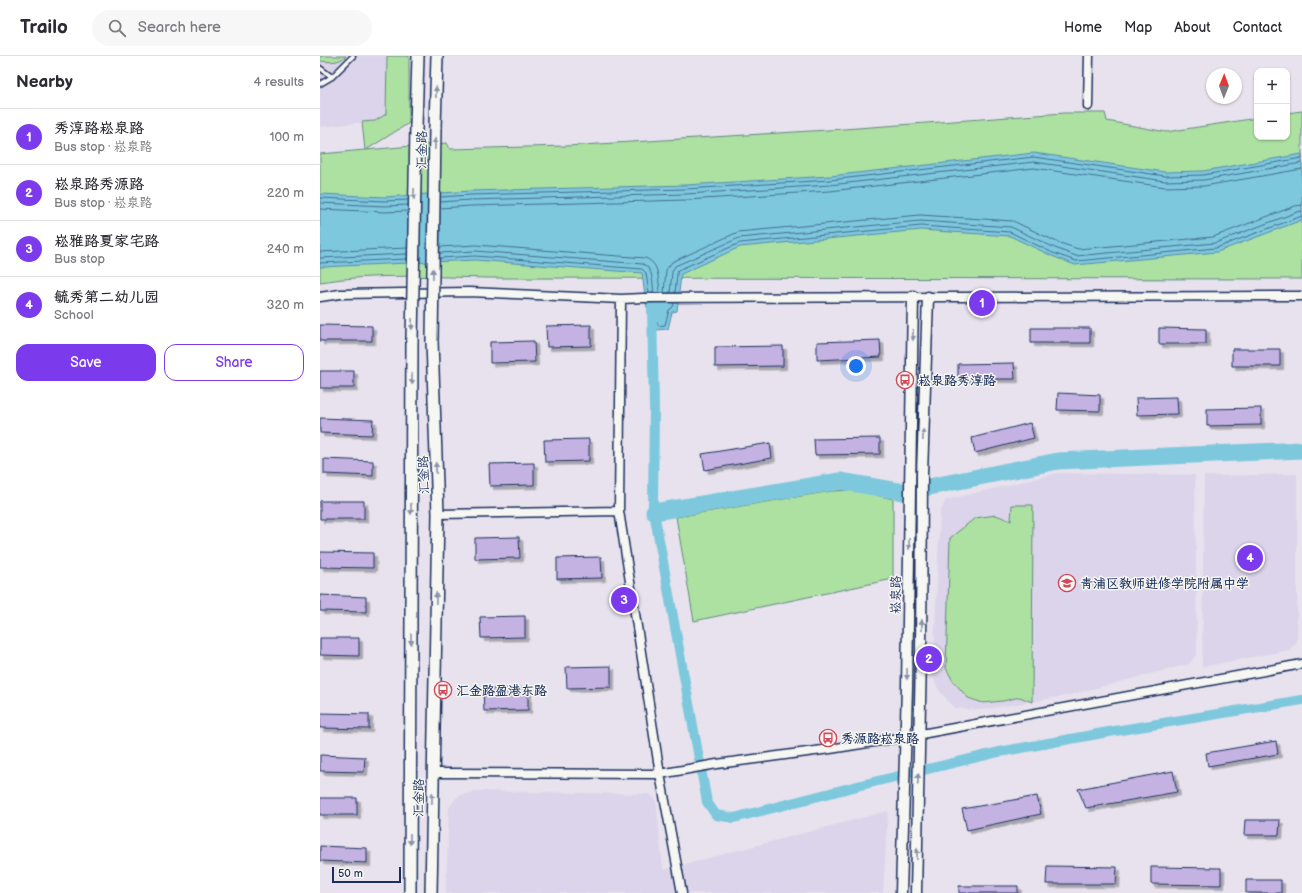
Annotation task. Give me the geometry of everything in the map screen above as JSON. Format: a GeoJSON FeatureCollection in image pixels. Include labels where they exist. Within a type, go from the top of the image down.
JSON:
{"type":"FeatureCollection","features":[{"type":"Feature","properties":{"kind":"main road","name":"汇金路"},"geometry":{"type":"LineString","coordinates":[[410,893],[412,340],[418,56]]}},
{"type":"Feature","properties":{"kind":"main road","name":"汇金路"},"geometry":{"type":"LineString","coordinates":[[432,893],[438,514],[432,341],[437,56]]}},
{"type":"Feature","properties":{"kind":"street"},"geometry":{"type":"LineString","coordinates":[[1088,106],[1089,56]]}},
{"type":"Feature","properties":{"kind":"street"},"geometry":{"type":"LineString","coordinates":[[320,297],[348,294],[469,292],[621,299],[913,296],[1302,296]]}},
{"type":"Feature","properties":{"kind":"street","name":"崧泉路"},"geometry":{"type":"LineString","coordinates":[[901,893],[910,505],[913,296]]}},
{"type":"Feature","properties":{"kind":"street","name":"崧泉路"},"geometry":{"type":"LineString","coordinates":[[916,893],[920,734],[922,474],[928,297]]}},
{"type":"Feature","properties":{"kind":"street"},"geometry":{"type":"LineString","coordinates":[[621,299],[619,511],[660,774],[682,893]]}},
{"type":"Feature","properties":{"kind":"street"},"geometry":{"type":"LineString","coordinates":[[438,514],[619,511]]}},
{"type":"Feature","properties":{"kind":"street"},"geometry":{"type":"LineString","coordinates":[[433,773],[660,774],[717,764],[830,749],[905,737],[1302,664]]}},
{"type":"Feature","properties":{"kind":"lane"},"geometry":{"type":"LineString","coordinates":[[320,84],[332,77],[354,56]]}},
{"type":"Feature","properties":{"kind":"lane"},"geometry":{"type":"LineString","coordinates":[[320,68],[332,77]]}},
{"type":"Feature","properties":{"kind":"shaded area"},"geometry":{"type":"Polygon","coordinates":[[[320,56],[387,56],[386,114],[375,121],[320,127],[320,56]]]}},
{"type":"Feature","properties":{"kind":"shaded area","name":"青浦区教师进修学院附属中学"},"geometry":{"type":"Polygon","coordinates":[[[1058,473],[1195,475],[1197,654],[1189,664],[1065,696],[980,710],[954,708],[938,689],[933,676],[940,512],[946,500],[1058,473]]]}},
{"type":"Feature","properties":{"kind":"shaded area"},"geometry":{"type":"Polygon","coordinates":[[[1297,474],[1297,641],[1289,650],[1202,667],[1204,476],[1297,474]]]}},
{"type":"Feature","properties":{"kind":"shaded area"},"geometry":{"type":"Polygon","coordinates":[[[479,791],[650,794],[656,801],[663,870],[888,811],[883,893],[446,893],[449,808],[456,798],[461,795],[479,791]]]}},
{"type":"Feature","properties":{"kind":"green space"},"geometry":{"type":"Polygon","coordinates":[[[320,56],[346,56],[340,60],[330,62],[320,61],[320,56]]]}},
{"type":"Feature","properties":{"kind":"green space"},"geometry":{"type":"Polygon","coordinates":[[[387,56],[409,56],[409,123],[366,150],[447,143],[450,149],[566,146],[844,129],[1064,113],[1105,113],[1107,121],[1166,132],[1254,118],[1254,140],[1290,140],[1290,113],[1302,111],[1302,279],[488,278],[404,276],[362,277],[320,282],[320,154],[365,150],[362,122],[375,121],[386,114],[387,56]]]}},
{"type":"Feature","properties":{"kind":"green space"},"geometry":{"type":"Polygon","coordinates":[[[854,490],[893,499],[893,579],[694,621],[676,517],[832,491],[854,490]]]}},
{"type":"Feature","properties":{"kind":"green space"},"geometry":{"type":"Polygon","coordinates":[[[1012,505],[1033,505],[1032,702],[1020,697],[1003,701],[983,703],[968,698],[953,681],[946,668],[950,538],[975,518],[996,515],[1011,521],[1012,505]]]}},
{"type":"Feature","properties":{"kind":"water"},"geometry":{"type":"Polygon","coordinates":[[[1034,153],[1165,172],[1203,171],[1302,154],[1302,220],[1217,252],[1075,265],[1010,236],[921,230],[740,247],[681,274],[677,311],[672,312],[668,329],[655,330],[646,304],[642,273],[475,260],[320,267],[320,194],[385,197],[470,191],[686,185],[830,176],[1034,153]]]}},
{"type":"Feature","properties":{"kind":"building"},"geometry":{"type":"Polygon","coordinates":[[[320,325],[372,326],[372,341],[320,341],[320,325]]]}},
{"type":"Feature","properties":{"kind":"building"},"geometry":{"type":"Polygon","coordinates":[[[591,325],[591,346],[547,347],[546,326],[591,325]]]}},
{"type":"Feature","properties":{"kind":"building"},"geometry":{"type":"Polygon","coordinates":[[[1031,328],[1090,328],[1090,343],[1031,343],[1031,328]]]}},
{"type":"Feature","properties":{"kind":"building"},"geometry":{"type":"Polygon","coordinates":[[[1159,328],[1206,329],[1206,344],[1159,344],[1159,328]]]}},
{"type":"Feature","properties":{"kind":"building"},"geometry":{"type":"Polygon","coordinates":[[[880,340],[881,357],[817,360],[817,342],[880,340]]]}},
{"type":"Feature","properties":{"kind":"building"},"geometry":{"type":"Polygon","coordinates":[[[534,341],[535,362],[490,363],[490,342],[534,341]]]}},
{"type":"Feature","properties":{"kind":"building"},"geometry":{"type":"Polygon","coordinates":[[[783,346],[783,366],[715,367],[715,347],[783,346]]]}},
{"type":"Feature","properties":{"kind":"building"},"geometry":{"type":"Polygon","coordinates":[[[1232,349],[1280,349],[1280,366],[1232,366],[1232,349]]]}},
{"type":"Feature","properties":{"kind":"building"},"geometry":{"type":"Polygon","coordinates":[[[1014,363],[1015,379],[958,379],[958,364],[1014,363]]]}},
{"type":"Feature","properties":{"kind":"building"},"geometry":{"type":"Polygon","coordinates":[[[320,371],[354,371],[354,388],[320,388],[320,371]]]}},
{"type":"Feature","properties":{"kind":"building"},"geometry":{"type":"Polygon","coordinates":[[[1058,393],[1100,395],[1100,411],[1057,410],[1058,393]]]}},
{"type":"Feature","properties":{"kind":"building"},"geometry":{"type":"Polygon","coordinates":[[[1177,397],[1178,414],[1137,415],[1136,398],[1177,397]]]}},
{"type":"Feature","properties":{"kind":"building"},"geometry":{"type":"Polygon","coordinates":[[[1261,408],[1261,425],[1207,426],[1207,409],[1261,408]]]}},
{"type":"Feature","properties":{"kind":"building"},"geometry":{"type":"Polygon","coordinates":[[[320,418],[373,420],[372,435],[320,433],[320,418]]]}},
{"type":"Feature","properties":{"kind":"building"},"geometry":{"type":"Polygon","coordinates":[[[1030,423],[1034,438],[975,453],[972,438],[1030,423]]]}},
{"type":"Feature","properties":{"kind":"building"},"geometry":{"type":"Polygon","coordinates":[[[880,438],[880,454],[815,455],[814,439],[880,438]]]}},
{"type":"Feature","properties":{"kind":"building"},"geometry":{"type":"Polygon","coordinates":[[[589,439],[589,461],[545,462],[544,440],[589,439]]]}},
{"type":"Feature","properties":{"kind":"building"},"geometry":{"type":"Polygon","coordinates":[[[770,443],[772,458],[705,470],[702,454],[770,443]]]}},
{"type":"Feature","properties":{"kind":"building"},"geometry":{"type":"Polygon","coordinates":[[[324,459],[373,461],[373,476],[324,474],[324,459]]]}},
{"type":"Feature","properties":{"kind":"building"},"geometry":{"type":"Polygon","coordinates":[[[534,463],[534,485],[490,486],[489,464],[534,463]]]}},
{"type":"Feature","properties":{"kind":"building"},"geometry":{"type":"Polygon","coordinates":[[[320,501],[364,501],[364,519],[320,519],[320,501]]]}},
{"type":"Feature","properties":{"kind":"building"},"geometry":{"type":"Polygon","coordinates":[[[519,537],[520,558],[475,559],[475,538],[519,537]]]}},
{"type":"Feature","properties":{"kind":"building"},"geometry":{"type":"Polygon","coordinates":[[[320,552],[373,553],[373,568],[320,567],[320,552]]]}},
{"type":"Feature","properties":{"kind":"building"},"geometry":{"type":"Polygon","coordinates":[[[601,557],[602,578],[557,579],[557,558],[601,557]]]}},
{"type":"Feature","properties":{"kind":"building"},"geometry":{"type":"Polygon","coordinates":[[[320,595],[366,597],[366,612],[320,611],[320,595]]]}},
{"type":"Feature","properties":{"kind":"building"},"geometry":{"type":"Polygon","coordinates":[[[525,616],[525,637],[481,638],[480,617],[525,616]]]}},
{"type":"Feature","properties":{"kind":"building"},"geometry":{"type":"Polygon","coordinates":[[[320,638],[359,638],[359,656],[320,655],[320,638]]]}},
{"type":"Feature","properties":{"kind":"building"},"geometry":{"type":"Polygon","coordinates":[[[611,666],[611,687],[567,688],[566,667],[611,666]]]}},
{"type":"Feature","properties":{"kind":"building"},"geometry":{"type":"Polygon","coordinates":[[[528,688],[528,710],[484,711],[483,689],[528,688]]]}},
{"type":"Feature","properties":{"kind":"building"},"geometry":{"type":"Polygon","coordinates":[[[320,713],[369,714],[369,729],[320,728],[320,713]]]}},
{"type":"Feature","properties":{"kind":"building"},"geometry":{"type":"Polygon","coordinates":[[[1276,741],[1278,754],[1208,766],[1206,753],[1276,741]]]}},
{"type":"Feature","properties":{"kind":"building"},"geometry":{"type":"Polygon","coordinates":[[[320,755],[365,757],[364,772],[320,771],[320,755]]]}},
{"type":"Feature","properties":{"kind":"building"},"geometry":{"type":"Polygon","coordinates":[[[1173,771],[1177,792],[1086,808],[1078,789],[1173,771]]]}},
{"type":"Feature","properties":{"kind":"building"},"geometry":{"type":"Polygon","coordinates":[[[1037,796],[1041,814],[967,830],[962,809],[1037,796]]]}},
{"type":"Feature","properties":{"kind":"building"},"geometry":{"type":"Polygon","coordinates":[[[320,798],[357,798],[357,815],[320,815],[320,798]]]}},
{"type":"Feature","properties":{"kind":"building"},"geometry":{"type":"Polygon","coordinates":[[[1245,820],[1280,820],[1279,835],[1244,835],[1245,820]]]}},
{"type":"Feature","properties":{"kind":"building"},"geometry":{"type":"Polygon","coordinates":[[[320,846],[367,848],[367,863],[320,861],[320,846]]]}},
{"type":"Feature","properties":{"kind":"building"},"geometry":{"type":"Polygon","coordinates":[[[1047,866],[1117,867],[1116,884],[1046,884],[1047,866]]]}},
{"type":"Feature","properties":{"kind":"building"},"geometry":{"type":"Polygon","coordinates":[[[1151,867],[1221,868],[1221,885],[1151,884],[1151,867]]]}},
{"type":"Feature","properties":{"kind":"building"},"geometry":{"type":"Polygon","coordinates":[[[1246,880],[1281,880],[1281,893],[1246,893],[1246,880]]]}},
{"type":"Feature","properties":{"kind":"building"},"geometry":{"type":"Polygon","coordinates":[[[959,886],[1018,886],[1018,893],[959,893],[959,886]]]}},
{"type":"Feature","properties":{"kind":"waterway"},"geometry":{"type":"LineString","coordinates":[[652,308],[654,407],[653,507],[707,802],[716,815],[734,818],[861,785],[999,752],[1302,700]]}},
{"type":"Feature","properties":{"kind":"waterway"},"geometry":{"type":"LineString","coordinates":[[654,512],[840,481],[904,492],[1058,461],[1302,450]]}},
{"type":"Feature","properties":{"kind":"place","name":"秀淳路崧泉路"},"geometry":{"type":"Point","coordinates":[982,303]}},
{"type":"Feature","properties":{"kind":"place","name":"崧泉路秀淳路"},"geometry":{"type":"Point","coordinates":[905,380]}},
{"type":"Feature","properties":{"kind":"place","name":"毓秀第二幼儿园"},"geometry":{"type":"Point","coordinates":[1250,558]}},
{"type":"Feature","properties":{"kind":"place","name":"青浦区教师进修学院附属中学"},"geometry":{"type":"Point","coordinates":[1067,583]}},
{"type":"Feature","properties":{"kind":"place","name":"崧雅路夏家宅路"},"geometry":{"type":"Point","coordinates":[624,600]}},
{"type":"Feature","properties":{"kind":"place","name":"崧泉路秀源路"},"geometry":{"type":"Point","coordinates":[929,659]}},
{"type":"Feature","properties":{"kind":"place","name":"汇金路盈港东路"},"geometry":{"type":"Point","coordinates":[443,690]}},
{"type":"Feature","properties":{"kind":"place","name":"秀源路崧泉路"},"geometry":{"type":"Point","coordinates":[828,738]}}]}
